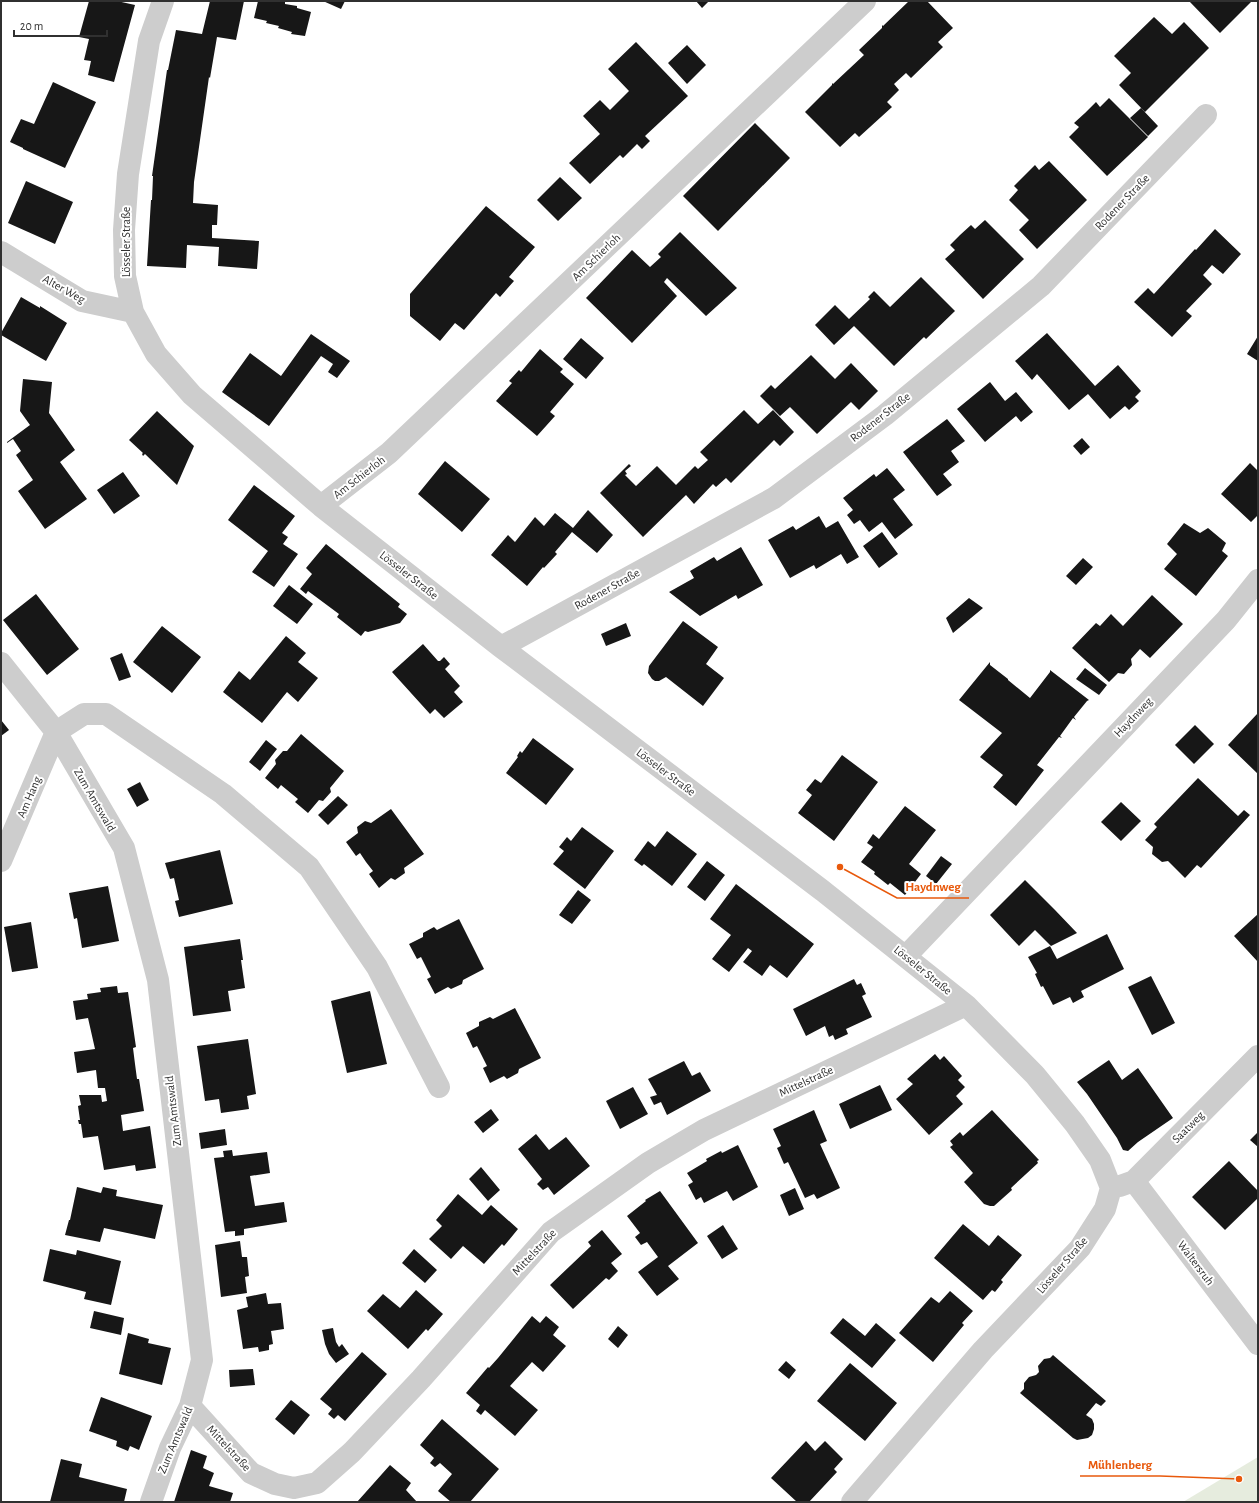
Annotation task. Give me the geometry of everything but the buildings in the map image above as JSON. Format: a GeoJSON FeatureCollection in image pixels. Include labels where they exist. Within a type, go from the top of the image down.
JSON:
{"type":"FeatureCollection","features":[{"type":"Feature","properties":{"kind":"street","name":"Lösseler Straße"},"geometry":{"type":"LineString","coordinates":[[163,1],[149,41],[128,174],[124,230],[125,276],[133,312],[156,354],[192,395],[321,506],[501,646],[823,891],[966,1005],[1035,1075],[1075,1124],[1100,1160],[1111,1188],[1105,1209],[1080,1248],[983,1350],[852,1502]]}},
{"type":"Feature","properties":{"kind":"street","name":"Am Schierloh"},"geometry":{"type":"LineString","coordinates":[[321,506],[389,453],[865,1]]}},
{"type":"Feature","properties":{"kind":"street","name":"Rodener Straße"},"geometry":{"type":"LineString","coordinates":[[501,646],[774,498],[886,415],[1042,286],[1206,115]]}},
{"type":"Feature","properties":{"kind":"street","name":"Alter Weg"},"geometry":{"type":"LineString","coordinates":[[1,252],[82,301],[133,312]]}},
{"type":"Feature","properties":{"kind":"street","name":"Haydnweg"},"geometry":{"type":"LineString","coordinates":[[906,956],[1226,620],[1258,580]]}},
{"type":"Feature","properties":{"kind":"street","name":"Zum Amtswald"},"geometry":{"type":"LineString","coordinates":[[1,663],[56,732],[124,848],[158,980],[202,1360],[190,1406],[170,1448],[151,1502]]}},
{"type":"Feature","properties":{"kind":"street"},"geometry":{"type":"LineString","coordinates":[[56,732],[84,714],[106,714],[223,794],[309,867],[376,967],[439,1087]]}},
{"type":"Feature","properties":{"kind":"street","name":"Am Hang"},"geometry":{"type":"LineString","coordinates":[[1,861],[56,732]]}},
{"type":"Feature","properties":{"kind":"street","name":"Mittelstraße"},"geometry":{"type":"LineString","coordinates":[[190,1406],[251,1473],[275,1484],[294,1488],[317,1483],[352,1452],[421,1379],[551,1232],[648,1163],[704,1130],[966,1005]]}},
{"type":"Feature","properties":{"kind":"street","name":"Saatweg"},"geometry":{"type":"LineString","coordinates":[[1111,1188],[1134,1181],[1258,1056]]}},
{"type":"Feature","properties":{"kind":"street","name":"Waltersruh"},"geometry":{"type":"LineString","coordinates":[[1134,1181],[1258,1344]]}},
{"type":"Feature","properties":{"kind":"shaded area"},"geometry":{"type":"Polygon","coordinates":[[[1258,1457],[1258,1502],[1183,1502],[1258,1457]]]}},
{"type":"Feature","properties":{"kind":"place","name":"Haydnweg"},"geometry":{"type":"Point","coordinates":[840,867]}},
{"type":"Feature","properties":{"kind":"place","name":"Mühlenberg"},"geometry":{"type":"Point","coordinates":[1239,1479]}}]}
